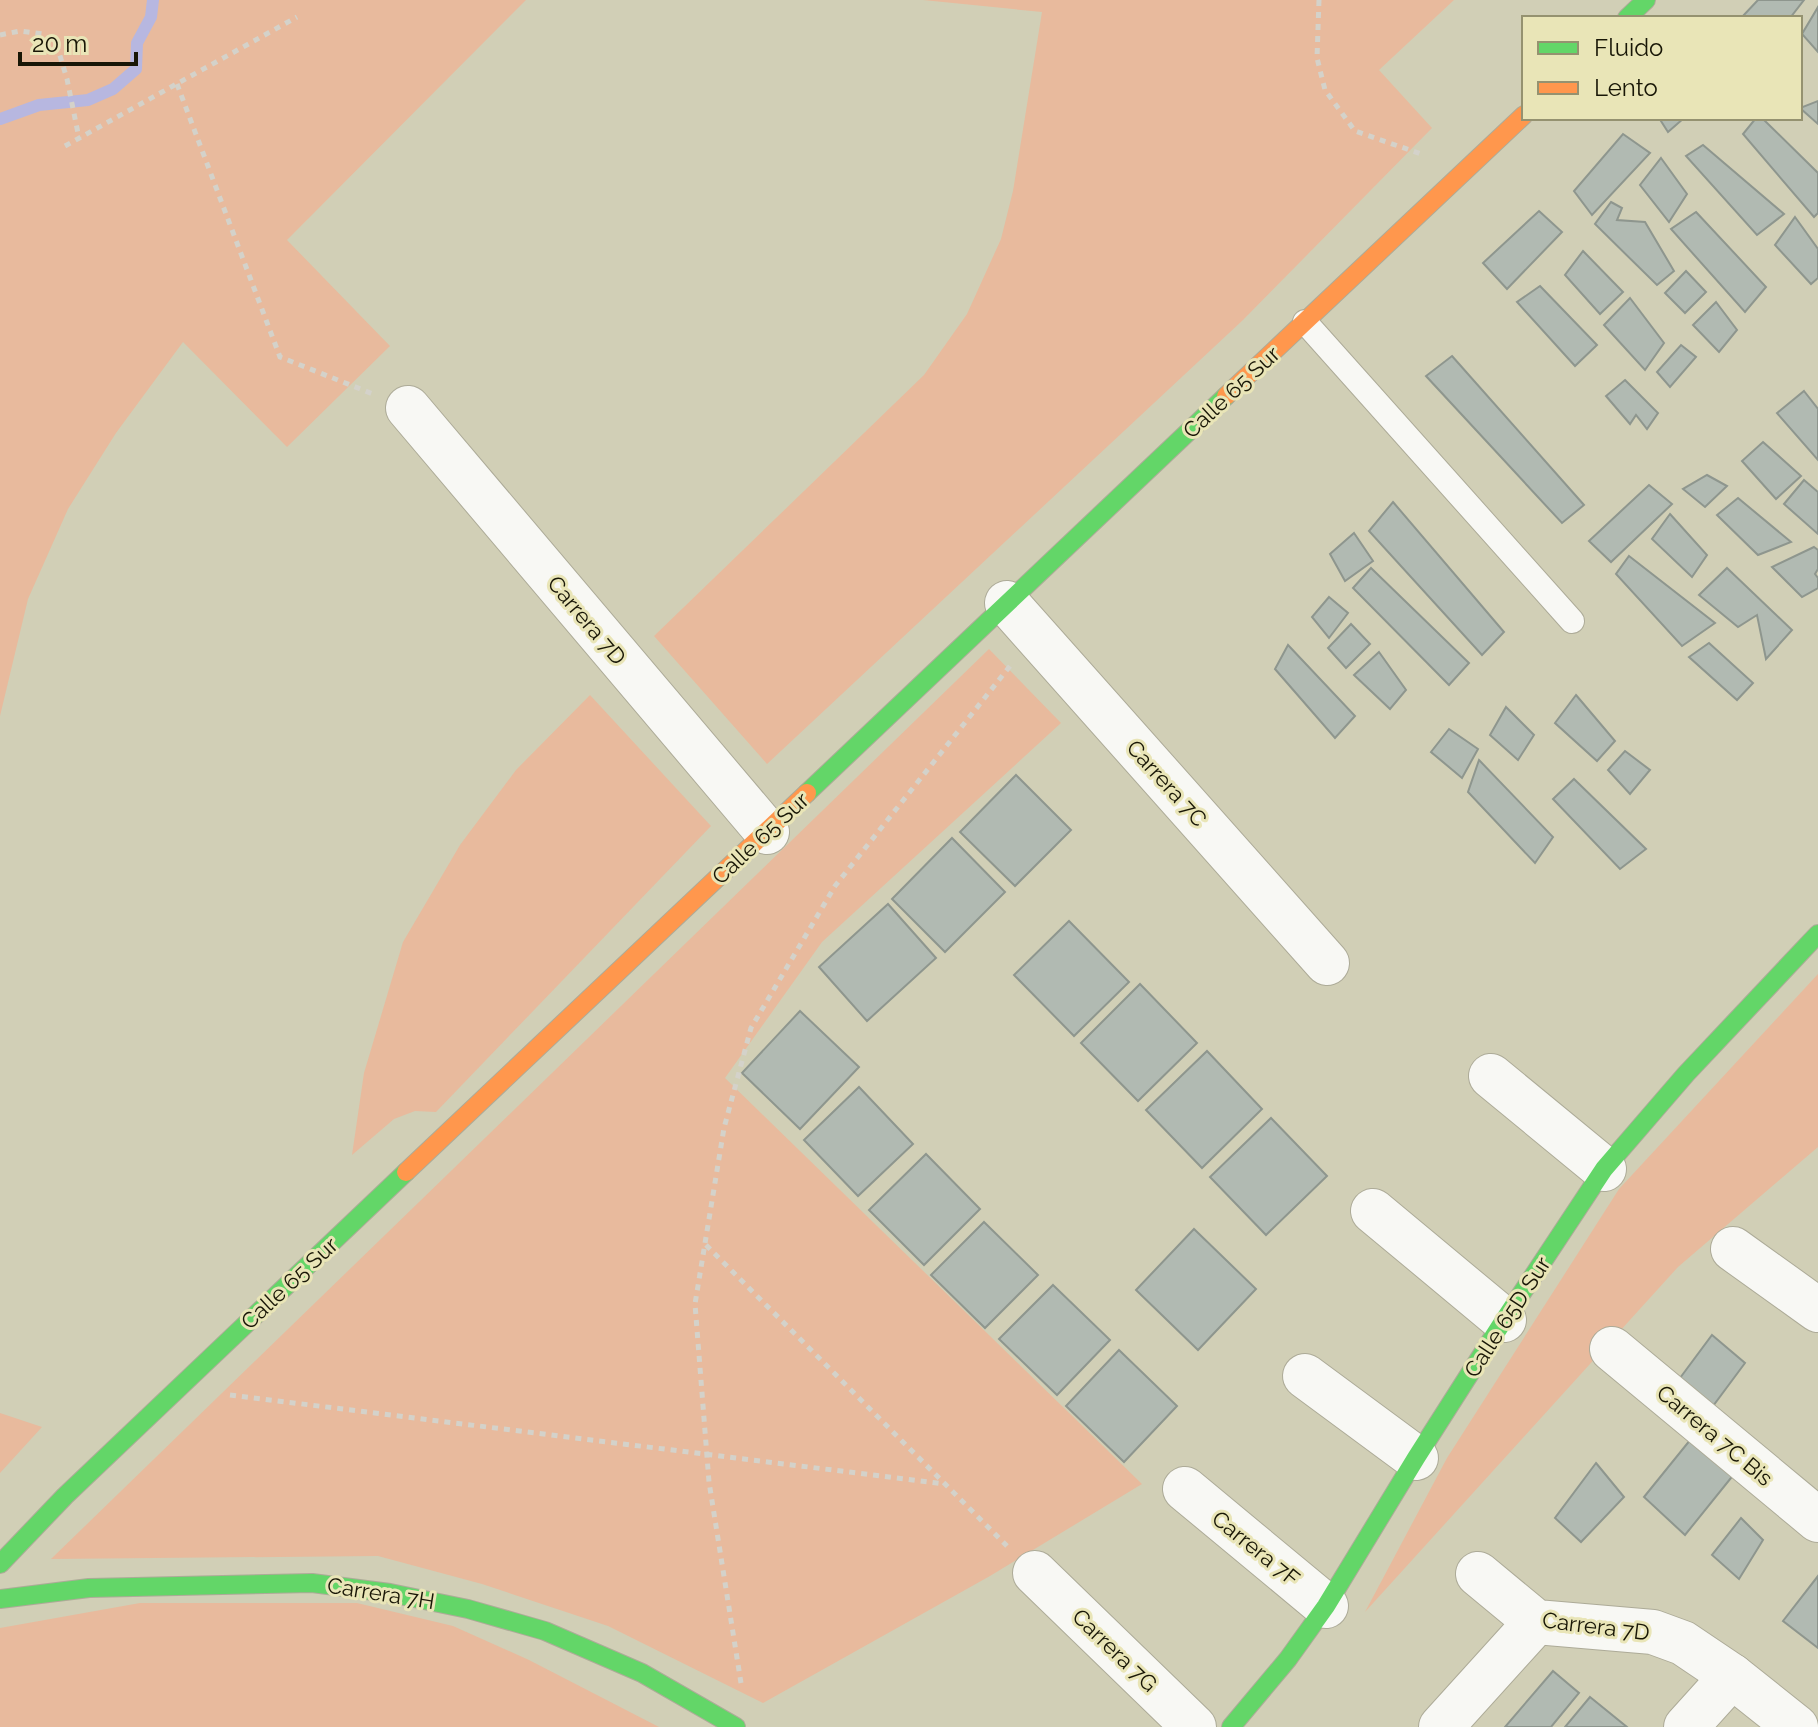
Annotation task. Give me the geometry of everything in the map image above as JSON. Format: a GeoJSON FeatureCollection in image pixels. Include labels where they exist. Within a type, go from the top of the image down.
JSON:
{"type":"FeatureCollection","features":[{"type":"Feature","properties":{"kind":"street"},"geometry":{"type":"LineString","coordinates":[[1629,16],[1646,0]]}},
{"type":"Feature","properties":{"kind":"street","name":"Calle 65 Sur"},"geometry":{"type":"LineString","coordinates":[[0,1564],[177,1388],[767,832],[1021,618],[1305,322],[1522,117]]}},
{"type":"Feature","properties":{"kind":"street","name":"Carrera 7D"},"geometry":{"type":"LineString","coordinates":[[408,408],[767,832]]}},
{"type":"Feature","properties":{"kind":"street","name":"Carrera 7C"},"geometry":{"type":"LineString","coordinates":[[1021,618],[1327,963]]}},
{"type":"Feature","properties":{"kind":"street","name":"Calle 65D Sur"},"geometry":{"type":"LineString","coordinates":[[1231,1727],[1288,1659],[1326,1606],[1416,1458],[1604,1169],[1686,1074],[1818,934]]}},
{"type":"Feature","properties":{"kind":"street"},"geometry":{"type":"LineString","coordinates":[[1491,1076],[1604,1169]]}},
{"type":"Feature","properties":{"kind":"street"},"geometry":{"type":"LineString","coordinates":[[1373,1211],[1504,1320]]}},
{"type":"Feature","properties":{"kind":"street"},"geometry":{"type":"LineString","coordinates":[[1733,1249],[1818,1310]]}},
{"type":"Feature","properties":{"kind":"street","name":"Carrera 7C Bis"},"geometry":{"type":"LineString","coordinates":[[1612,1349],[1818,1520]]}},
{"type":"Feature","properties":{"kind":"street"},"geometry":{"type":"LineString","coordinates":[[1305,1376],[1416,1458]]}},
{"type":"Feature","properties":{"kind":"street","name":"Carrera 7F"},"geometry":{"type":"LineString","coordinates":[[1185,1489],[1326,1606]]}},
{"type":"Feature","properties":{"kind":"street","name":"Carrera 7G"},"geometry":{"type":"LineString","coordinates":[[1035,1573],[1194,1727]]}},
{"type":"Feature","properties":{"kind":"street","name":"Carrera 7D"},"geometry":{"type":"LineString","coordinates":[[1478,1574],[1536,1622],[1653,1632],[1683,1643],[1732,1676],[1796,1727]]}},
{"type":"Feature","properties":{"kind":"street","name":"Carrera 7H"},"geometry":{"type":"LineString","coordinates":[[0,1599],[89,1588],[312,1583],[403,1595],[494,1615],[569,1641],[642,1673],[736,1727]]}},
{"type":"Feature","properties":{"kind":"street"},"geometry":{"type":"LineString","coordinates":[[1441,1727],[1536,1622]]}},
{"type":"Feature","properties":{"kind":"street"},"geometry":{"type":"LineString","coordinates":[[1686,1727],[1732,1676]]}},
{"type":"Feature","properties":{"kind":"lane"},"geometry":{"type":"LineString","coordinates":[[1305,322],[1572,621]]}},
{"type":"Feature","properties":{"kind":"path"},"geometry":{"type":"LineString","coordinates":[[1319,0],[1317,58],[1325,90],[1355,131],[1467,169]]}},
{"type":"Feature","properties":{"kind":"path"},"geometry":{"type":"LineString","coordinates":[[65,146],[297,17]]}},
{"type":"Feature","properties":{"kind":"path"},"geometry":{"type":"LineString","coordinates":[[0,35],[20,31],[43,34],[57,46],[79,138]]}},
{"type":"Feature","properties":{"kind":"path"},"geometry":{"type":"LineString","coordinates":[[177,84],[280,357],[408,408]]}},
{"type":"Feature","properties":{"kind":"path"},"geometry":{"type":"LineString","coordinates":[[743,1696],[709,1482],[695,1304],[724,1128],[751,1028],[835,886],[1021,618]]}},
{"type":"Feature","properties":{"kind":"path"},"geometry":{"type":"LineString","coordinates":[[705,1244],[1035,1573]]}},
{"type":"Feature","properties":{"kind":"path"},"geometry":{"type":"LineString","coordinates":[[177,1388],[945,1484]]}},
{"type":"Feature","properties":{"kind":"shaded area"},"geometry":{"type":"Polygon","coordinates":[[[0,0],[526,0],[287,240],[390,346],[287,447],[183,342],[116,433],[68,509],[28,599],[0,716],[0,0]]]}},
{"type":"Feature","properties":{"kind":"shaded area"},"geometry":{"type":"Polygon","coordinates":[[[923,0],[1454,0],[1379,70],[1432,128],[1243,320],[767,764],[654,636],[924,375],[967,314],[1001,239],[1013,191],[1042,12],[923,0]]]}},
{"type":"Feature","properties":{"kind":"shaded area"},"geometry":{"type":"Polygon","coordinates":[[[989,649],[1061,723],[822,942],[725,1078],[1142,1484],[990,1576],[763,1703],[608,1626],[482,1584],[378,1556],[51,1559],[989,649]]]}},
{"type":"Feature","properties":{"kind":"shaded area"},"geometry":{"type":"Polygon","coordinates":[[[590,695],[711,826],[436,1112],[415,1111],[394,1119],[352,1155],[364,1073],[403,942],[460,845],[516,770],[590,695]]]}},
{"type":"Feature","properties":{"kind":"shaded area"},"geometry":{"type":"Polygon","coordinates":[[[1818,974],[1818,1147],[1678,1267],[1365,1612],[1447,1458],[1619,1189],[1818,974]]]}},
{"type":"Feature","properties":{"kind":"shaded area"},"geometry":{"type":"Polygon","coordinates":[[[0,1413],[42,1427],[0,1473],[0,1413]]]}},
{"type":"Feature","properties":{"kind":"shaded area"},"geometry":{"type":"Polygon","coordinates":[[[140,1603],[357,1603],[453,1626],[529,1660],[659,1727],[0,1727],[0,1628],[140,1603]]]}},
{"type":"Feature","properties":{"kind":"building"},"geometry":{"type":"Polygon","coordinates":[[[1758,0],[1804,0],[1792,16],[1743,16],[1758,0]]]}},
{"type":"Feature","properties":{"kind":"building"},"geometry":{"type":"Polygon","coordinates":[[[1818,7],[1818,52],[1802,34],[1818,7]]]}},
{"type":"Feature","properties":{"kind":"building"},"geometry":{"type":"Polygon","coordinates":[[[1818,101],[1818,124],[1802,110],[1818,101]]]}},
{"type":"Feature","properties":{"kind":"building"},"geometry":{"type":"Polygon","coordinates":[[[1660,120],[1682,120],[1668,132],[1660,120]]]}},
{"type":"Feature","properties":{"kind":"building"},"geometry":{"type":"Polygon","coordinates":[[[1754,120],[1764,120],[1818,173],[1818,213],[1814,217],[1743,134],[1754,120]]]}},
{"type":"Feature","properties":{"kind":"building"},"geometry":{"type":"Polygon","coordinates":[[[1623,134],[1650,153],[1592,215],[1574,191],[1623,134]]]}},
{"type":"Feature","properties":{"kind":"building"},"geometry":{"type":"Polygon","coordinates":[[[1703,145],[1784,214],[1757,235],[1686,156],[1703,145]]]}},
{"type":"Feature","properties":{"kind":"building"},"geometry":{"type":"Polygon","coordinates":[[[1661,158],[1687,194],[1669,222],[1640,185],[1661,158]]]}},
{"type":"Feature","properties":{"kind":"building"},"geometry":{"type":"Polygon","coordinates":[[[1611,202],[1622,208],[1617,220],[1645,222],[1674,271],[1657,285],[1595,224],[1611,202]]]}},
{"type":"Feature","properties":{"kind":"building"},"geometry":{"type":"Polygon","coordinates":[[[1539,211],[1562,232],[1507,289],[1483,263],[1539,211]]]}},
{"type":"Feature","properties":{"kind":"building"},"geometry":{"type":"Polygon","coordinates":[[[1696,212],[1766,287],[1745,312],[1671,229],[1696,212]]]}},
{"type":"Feature","properties":{"kind":"building"},"geometry":{"type":"Polygon","coordinates":[[[1795,217],[1818,249],[1818,278],[1811,284],[1775,245],[1795,217]]]}},
{"type":"Feature","properties":{"kind":"building"},"geometry":{"type":"Polygon","coordinates":[[[1583,251],[1623,292],[1600,314],[1565,275],[1583,251]]]}},
{"type":"Feature","properties":{"kind":"building"},"geometry":{"type":"Polygon","coordinates":[[[1686,271],[1706,292],[1685,313],[1665,293],[1686,271]]]}},
{"type":"Feature","properties":{"kind":"building"},"geometry":{"type":"Polygon","coordinates":[[[1540,286],[1597,345],[1575,366],[1517,302],[1540,286]]]}},
{"type":"Feature","properties":{"kind":"building"},"geometry":{"type":"Polygon","coordinates":[[[1630,298],[1664,343],[1645,370],[1604,325],[1630,298]]]}},
{"type":"Feature","properties":{"kind":"building"},"geometry":{"type":"Polygon","coordinates":[[[1716,302],[1737,330],[1719,352],[1693,325],[1716,302]]]}},
{"type":"Feature","properties":{"kind":"building"},"geometry":{"type":"Polygon","coordinates":[[[1681,345],[1696,357],[1670,387],[1657,372],[1681,345]]]}},
{"type":"Feature","properties":{"kind":"building"},"geometry":{"type":"Polygon","coordinates":[[[1452,356],[1584,505],[1562,523],[1426,376],[1452,356]]]}},
{"type":"Feature","properties":{"kind":"building"},"geometry":{"type":"Polygon","coordinates":[[[1625,380],[1658,413],[1647,429],[1636,415],[1630,424],[1606,396],[1625,380]]]}},
{"type":"Feature","properties":{"kind":"building"},"geometry":{"type":"Polygon","coordinates":[[[1804,391],[1818,409],[1818,460],[1777,413],[1804,391]]]}},
{"type":"Feature","properties":{"kind":"building"},"geometry":{"type":"Polygon","coordinates":[[[1763,442],[1801,476],[1776,499],[1742,461],[1763,442]]]}},
{"type":"Feature","properties":{"kind":"building"},"geometry":{"type":"Polygon","coordinates":[[[1707,475],[1727,486],[1705,507],[1683,489],[1707,475]]]}},
{"type":"Feature","properties":{"kind":"building"},"geometry":{"type":"Polygon","coordinates":[[[1804,480],[1818,492],[1818,534],[1784,504],[1804,480]]]}},
{"type":"Feature","properties":{"kind":"building"},"geometry":{"type":"Polygon","coordinates":[[[1649,485],[1672,504],[1611,562],[1589,541],[1649,485]]]}},
{"type":"Feature","properties":{"kind":"building"},"geometry":{"type":"Polygon","coordinates":[[[1738,498],[1791,542],[1758,555],[1717,515],[1738,498]]]}},
{"type":"Feature","properties":{"kind":"building"},"geometry":{"type":"Polygon","coordinates":[[[1393,502],[1504,632],[1482,655],[1369,531],[1393,502]]]}},
{"type":"Feature","properties":{"kind":"building"},"geometry":{"type":"Polygon","coordinates":[[[1670,514],[1707,555],[1692,577],[1652,539],[1670,514]]]}},
{"type":"Feature","properties":{"kind":"building"},"geometry":{"type":"Polygon","coordinates":[[[1354,533],[1373,561],[1345,581],[1330,554],[1354,533]]]}},
{"type":"Feature","properties":{"kind":"building"},"geometry":{"type":"Polygon","coordinates":[[[1814,547],[1818,550],[1815,574],[1818,588],[1802,597],[1772,567],[1814,547]]]}},
{"type":"Feature","properties":{"kind":"building"},"geometry":{"type":"Polygon","coordinates":[[[1629,556],[1715,623],[1682,646],[1616,574],[1629,556]]]}},
{"type":"Feature","properties":{"kind":"building"},"geometry":{"type":"Polygon","coordinates":[[[1371,568],[1469,663],[1449,685],[1353,588],[1371,568]]]}},
{"type":"Feature","properties":{"kind":"building"},"geometry":{"type":"Polygon","coordinates":[[[1727,568],[1792,630],[1766,659],[1757,615],[1738,627],[1699,595],[1727,568]]]}},
{"type":"Feature","properties":{"kind":"building"},"geometry":{"type":"Polygon","coordinates":[[[1329,597],[1348,613],[1329,638],[1312,617],[1329,597]]]}},
{"type":"Feature","properties":{"kind":"building"},"geometry":{"type":"Polygon","coordinates":[[[1351,624],[1370,644],[1346,668],[1328,648],[1351,624]]]}},
{"type":"Feature","properties":{"kind":"building"},"geometry":{"type":"Polygon","coordinates":[[[1709,643],[1753,683],[1737,700],[1689,657],[1709,643]]]}},
{"type":"Feature","properties":{"kind":"building"},"geometry":{"type":"Polygon","coordinates":[[[1288,645],[1355,716],[1335,738],[1275,669],[1288,645]]]}},
{"type":"Feature","properties":{"kind":"building"},"geometry":{"type":"Polygon","coordinates":[[[1379,652],[1406,690],[1390,709],[1354,675],[1379,652]]]}},
{"type":"Feature","properties":{"kind":"building"},"geometry":{"type":"Polygon","coordinates":[[[1576,695],[1615,741],[1597,761],[1555,723],[1576,695]]]}},
{"type":"Feature","properties":{"kind":"building"},"geometry":{"type":"Polygon","coordinates":[[[1506,707],[1534,735],[1518,760],[1490,735],[1506,707]]]}},
{"type":"Feature","properties":{"kind":"building"},"geometry":{"type":"Polygon","coordinates":[[[1449,729],[1478,749],[1462,778],[1431,752],[1449,729]]]}},
{"type":"Feature","properties":{"kind":"building"},"geometry":{"type":"Polygon","coordinates":[[[1625,751],[1650,770],[1630,794],[1608,770],[1625,751]]]}},
{"type":"Feature","properties":{"kind":"building"},"geometry":{"type":"Polygon","coordinates":[[[1479,760],[1553,837],[1535,863],[1468,792],[1479,760]]]}},
{"type":"Feature","properties":{"kind":"building"},"geometry":{"type":"Polygon","coordinates":[[[1016,775],[1071,830],[1015,886],[960,832],[1016,775]]]}},
{"type":"Feature","properties":{"kind":"building"},"geometry":{"type":"Polygon","coordinates":[[[1574,779],[1646,849],[1620,869],[1553,799],[1574,779]]]}},
{"type":"Feature","properties":{"kind":"building"},"geometry":{"type":"Polygon","coordinates":[[[952,838],[1005,892],[945,952],[892,899],[952,838]]]}},
{"type":"Feature","properties":{"kind":"building"},"geometry":{"type":"Polygon","coordinates":[[[888,904],[936,958],[867,1021],[819,967],[888,904]]]}},
{"type":"Feature","properties":{"kind":"building"},"geometry":{"type":"Polygon","coordinates":[[[1069,921],[1129,982],[1074,1036],[1014,975],[1069,921]]]}},
{"type":"Feature","properties":{"kind":"building"},"geometry":{"type":"Polygon","coordinates":[[[1140,984],[1197,1043],[1138,1101],[1081,1043],[1140,984]]]}},
{"type":"Feature","properties":{"kind":"building"},"geometry":{"type":"Polygon","coordinates":[[[800,1011],[859,1067],[800,1129],[742,1073],[800,1011]]]}},
{"type":"Feature","properties":{"kind":"building"},"geometry":{"type":"Polygon","coordinates":[[[1207,1051],[1262,1109],[1202,1168],[1146,1110],[1207,1051]]]}},
{"type":"Feature","properties":{"kind":"building"},"geometry":{"type":"Polygon","coordinates":[[[859,1087],[913,1144],[858,1196],[804,1140],[859,1087]]]}},
{"type":"Feature","properties":{"kind":"building"},"geometry":{"type":"Polygon","coordinates":[[[1271,1118],[1327,1176],[1266,1235],[1210,1177],[1271,1118]]]}},
{"type":"Feature","properties":{"kind":"building"},"geometry":{"type":"Polygon","coordinates":[[[926,1154],[980,1209],[924,1265],[869,1210],[926,1154]]]}},
{"type":"Feature","properties":{"kind":"building"},"geometry":{"type":"Polygon","coordinates":[[[984,1222],[1038,1275],[985,1328],[931,1275],[984,1222]]]}},
{"type":"Feature","properties":{"kind":"building"},"geometry":{"type":"Polygon","coordinates":[[[1194,1229],[1256,1289],[1198,1350],[1136,1290],[1194,1229]]]}},
{"type":"Feature","properties":{"kind":"building"},"geometry":{"type":"Polygon","coordinates":[[[1053,1285],[1110,1340],[1057,1395],[999,1339],[1053,1285]]]}},
{"type":"Feature","properties":{"kind":"building"},"geometry":{"type":"Polygon","coordinates":[[[1712,1335],[1745,1363],[1713,1406],[1680,1378],[1712,1335]]]}},
{"type":"Feature","properties":{"kind":"building"},"geometry":{"type":"Polygon","coordinates":[[[1119,1350],[1177,1406],[1124,1462],[1066,1406],[1119,1350]]]}},
{"type":"Feature","properties":{"kind":"building"},"geometry":{"type":"Polygon","coordinates":[[[1699,1429],[1739,1468],[1685,1535],[1644,1497],[1699,1429]]]}},
{"type":"Feature","properties":{"kind":"building"},"geometry":{"type":"Polygon","coordinates":[[[1596,1463],[1624,1497],[1581,1542],[1555,1518],[1596,1463]]]}},
{"type":"Feature","properties":{"kind":"building"},"geometry":{"type":"Polygon","coordinates":[[[1741,1518],[1763,1540],[1739,1579],[1712,1555],[1741,1518]]]}},
{"type":"Feature","properties":{"kind":"building"},"geometry":{"type":"Polygon","coordinates":[[[1818,1576],[1818,1648],[1783,1621],[1818,1576]]]}},
{"type":"Feature","properties":{"kind":"building"},"geometry":{"type":"Polygon","coordinates":[[[1553,1671],[1579,1693],[1551,1727],[1505,1727],[1553,1671]]]}},
{"type":"Feature","properties":{"kind":"building"},"geometry":{"type":"Polygon","coordinates":[[[1590,1697],[1627,1727],[1565,1727],[1590,1697]]]}},
{"type":"Feature","properties":{"kind":"waterway"},"geometry":{"type":"LineString","coordinates":[[0,119],[39,105],[88,100],[113,89],[136,69],[137,43],[151,17],[153,0]]}},
{"type":"Feature","properties":{"kind":"traffic: fast"},"geometry":{"type":"LineString","coordinates":[[1629,16],[1646,0]]}},
{"type":"Feature","properties":{"kind":"traffic: fast"},"geometry":{"type":"LineString","coordinates":[[807,793],[1226,396]]}},
{"type":"Feature","properties":{"kind":"traffic: fast"},"geometry":{"type":"LineString","coordinates":[[1231,1727],[1288,1659],[1326,1606],[1416,1458],[1604,1169],[1686,1074],[1818,934]]}},
{"type":"Feature","properties":{"kind":"traffic: fast"},"geometry":{"type":"LineString","coordinates":[[0,1564],[65,1496],[406,1172]]}},
{"type":"Feature","properties":{"kind":"traffic: fast"},"geometry":{"type":"LineString","coordinates":[[0,1599],[89,1588],[312,1583],[390,1593],[468,1609],[545,1631],[642,1673],[736,1727]]}},
{"type":"Feature","properties":{"kind":"traffic: slow"},"geometry":{"type":"LineString","coordinates":[[1226,396],[1522,117]]}},
{"type":"Feature","properties":{"kind":"traffic: slow"},"geometry":{"type":"LineString","coordinates":[[406,1172],[807,793]]}}]}
